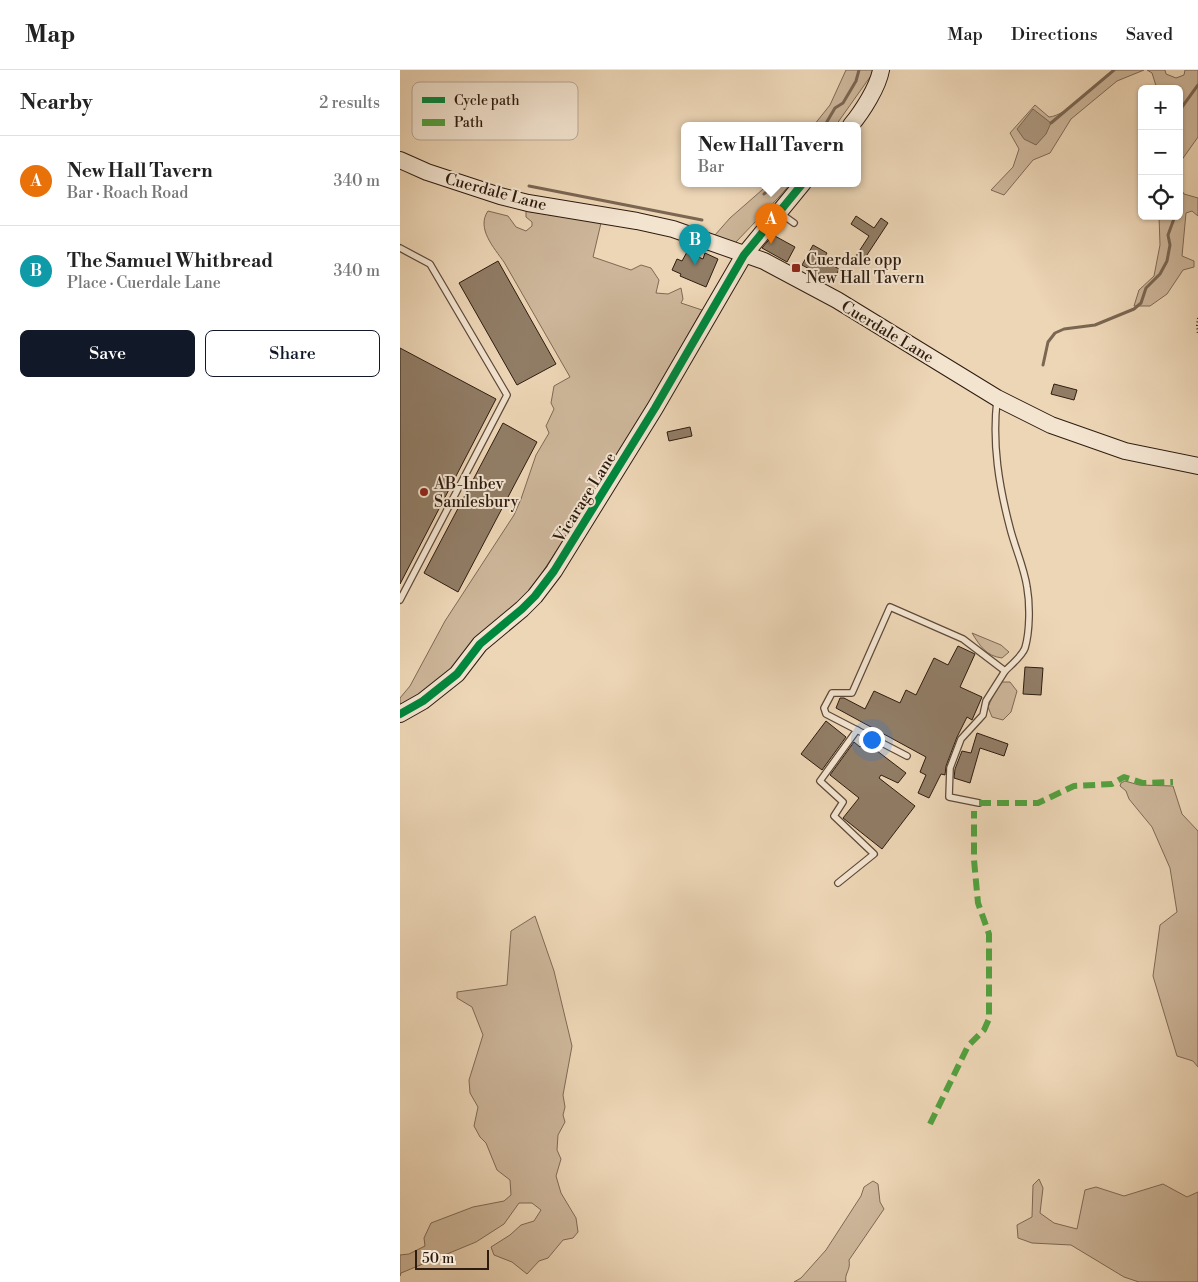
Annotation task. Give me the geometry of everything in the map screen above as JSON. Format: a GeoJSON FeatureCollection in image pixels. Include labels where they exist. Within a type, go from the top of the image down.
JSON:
{"type":"FeatureCollection","features":[{"type":"Feature","properties":{"kind":"main road"},"geometry":{"type":"LineString","coordinates":[[854,122],[880,78],[881,70]]}},
{"type":"Feature","properties":{"kind":"main road","name":"Cuerdale Lane"},"geometry":{"type":"LineString","coordinates":[[400,160],[427,172],[500,196],[528,203],[637,221],[673,229],[764,261],[837,300],[997,398],[1051,424],[1125,450],[1198,466]]}},
{"type":"Feature","properties":{"kind":"main road","name":"Vicarage Lane"},"geometry":{"type":"LineString","coordinates":[[400,714],[438,690],[457,674],[480,644],[522,609],[535,596],[554,571],[655,408],[744,255],[800,187]]}},
{"type":"Feature","properties":{"kind":"lane"},"geometry":{"type":"LineString","coordinates":[[778,212],[794,223]]}},
{"type":"Feature","properties":{"kind":"lane"},"geometry":{"type":"LineString","coordinates":[[400,248],[430,264],[507,395],[400,600]]}},
{"type":"Feature","properties":{"kind":"lane"},"geometry":{"type":"LineString","coordinates":[[974,811],[977,802],[949,797],[950,768],[961,740],[983,716],[986,701],[1005,671],[1024,650],[1028,627],[1027,586],[1010,530],[998,479],[994,421],[997,398]]}},
{"type":"Feature","properties":{"kind":"lane"},"geometry":{"type":"LineString","coordinates":[[907,756],[826,714],[824,708],[832,693],[852,693],[890,607],[963,639],[1005,671]]}},
{"type":"Feature","properties":{"kind":"lane"},"geometry":{"type":"LineString","coordinates":[[838,884],[874,854],[834,816],[843,802],[820,781],[857,730]]}},
{"type":"Feature","properties":{"kind":"path"},"geometry":{"type":"LineString","coordinates":[[1198,318],[1196,325],[1198,335]]}},
{"type":"Feature","properties":{"kind":"shaded area"},"geometry":{"type":"Polygon","coordinates":[[[846,70],[875,70],[838,122],[816,122],[830,105],[846,70]]]}},
{"type":"Feature","properties":{"kind":"shaded area"},"geometry":{"type":"Polygon","coordinates":[[[1113,70],[1144,70],[1117,81],[1071,119],[1050,153],[1033,160],[1004,195],[991,190],[1013,167],[1019,149],[1010,133],[1035,105],[1049,117],[1065,111],[1113,70]]]}},
{"type":"Feature","properties":{"kind":"shaded area"},"geometry":{"type":"Polygon","coordinates":[[[1147,70],[1165,70],[1166,74],[1176,78],[1184,75],[1185,70],[1198,70],[1198,137],[1183,158],[1183,85],[1156,85],[1152,73],[1147,70]]]}},
{"type":"Feature","properties":{"kind":"shaded area"},"geometry":{"type":"Polygon","coordinates":[[[1033,109],[1051,123],[1046,134],[1036,145],[1024,139],[1017,129],[1033,109]]]}},
{"type":"Feature","properties":{"kind":"shaded area"},"geometry":{"type":"Polygon","coordinates":[[[765,187],[788,187],[735,243],[715,235],[730,218],[765,187]]]}},
{"type":"Feature","properties":{"kind":"shaded area"},"geometry":{"type":"Polygon","coordinates":[[[1183,192],[1198,198],[1198,216],[1192,211],[1186,213],[1182,256],[1194,261],[1194,267],[1183,270],[1167,294],[1150,306],[1134,306],[1139,290],[1154,276],[1160,245],[1159,220],[1183,220],[1183,192]]]}},
{"type":"Feature","properties":{"kind":"shaded area"},"geometry":{"type":"Polygon","coordinates":[[[488,211],[508,216],[516,227],[526,231],[532,226],[532,222],[526,217],[526,211],[601,223],[593,257],[631,270],[641,265],[651,268],[659,280],[656,293],[668,294],[681,288],[683,299],[681,303],[702,310],[641,419],[542,573],[523,599],[455,666],[400,709],[400,698],[410,686],[445,621],[514,515],[536,455],[549,433],[546,426],[554,409],[551,403],[554,386],[570,377],[504,262],[488,238],[484,224],[488,211]]]}},
{"type":"Feature","properties":{"kind":"shaded area"},"geometry":{"type":"Polygon","coordinates":[[[972,633],[1001,645],[1009,652],[1002,658],[988,653],[972,633]]]}},
{"type":"Feature","properties":{"kind":"shaded area"},"geometry":{"type":"Polygon","coordinates":[[[999,682],[1010,682],[1017,691],[1011,712],[1003,720],[992,717],[988,707],[999,682]]]}},
{"type":"Feature","properties":{"kind":"shaded area"},"geometry":{"type":"Polygon","coordinates":[[[1125,781],[1139,785],[1173,786],[1182,814],[1198,831],[1198,1067],[1193,1061],[1177,1056],[1153,976],[1160,925],[1177,912],[1170,868],[1152,827],[1129,799],[1126,791],[1120,786],[1125,781]]]}},
{"type":"Feature","properties":{"kind":"shaded area"},"geometry":{"type":"Polygon","coordinates":[[[535,916],[554,971],[572,1046],[563,1095],[565,1122],[558,1135],[557,1150],[561,1159],[556,1176],[561,1193],[576,1218],[578,1232],[573,1238],[563,1240],[548,1258],[539,1261],[527,1274],[512,1262],[494,1255],[491,1247],[510,1235],[521,1225],[534,1221],[541,1210],[532,1203],[519,1203],[504,1224],[476,1242],[401,1273],[400,1276],[400,1255],[409,1254],[425,1246],[424,1238],[431,1223],[473,1207],[504,1201],[511,1195],[510,1180],[497,1170],[486,1143],[474,1126],[478,1107],[470,1093],[469,1080],[483,1035],[472,1007],[457,998],[457,992],[507,985],[511,931],[535,916]]]}},
{"type":"Feature","properties":{"kind":"shaded area"},"geometry":{"type":"Polygon","coordinates":[[[1039,1179],[1043,1188],[1040,1213],[1054,1223],[1077,1229],[1085,1190],[1096,1187],[1124,1196],[1163,1184],[1187,1197],[1198,1192],[1198,1282],[1139,1282],[1124,1277],[1071,1245],[1032,1243],[1018,1238],[1017,1225],[1032,1217],[1033,1185],[1039,1179]]]}},
{"type":"Feature","properties":{"kind":"shaded area"},"geometry":{"type":"Polygon","coordinates":[[[873,1181],[878,1184],[880,1202],[884,1209],[849,1260],[846,1282],[794,1282],[801,1278],[826,1250],[861,1196],[864,1187],[873,1181]]]}},
{"type":"Feature","properties":{"kind":"building"},"geometry":{"type":"Polygon","coordinates":[[[856,216],[874,228],[881,218],[888,223],[863,261],[856,256],[869,236],[851,224],[856,216]]]}},
{"type":"Feature","properties":{"kind":"building"},"geometry":{"type":"Polygon","coordinates":[[[773,235],[795,247],[787,262],[762,248],[773,235]]]}},
{"type":"Feature","properties":{"kind":"building"},"geometry":{"type":"Polygon","coordinates":[[[813,245],[827,253],[823,260],[839,269],[833,282],[802,265],[813,245]]]}},
{"type":"Feature","properties":{"kind":"building"},"geometry":{"type":"Polygon","coordinates":[[[687,252],[703,259],[705,253],[718,259],[706,287],[680,276],[681,274],[672,270],[677,259],[682,261],[687,252]]]}},
{"type":"Feature","properties":{"kind":"building"},"geometry":{"type":"Polygon","coordinates":[[[498,261],[556,364],[517,385],[459,283],[498,261]]]}},
{"type":"Feature","properties":{"kind":"building","name":"AB-Inbev Samlesbury"},"geometry":{"type":"Polygon","coordinates":[[[400,348],[496,399],[400,584],[400,348]]]}},
{"type":"Feature","properties":{"kind":"building"},"geometry":{"type":"Polygon","coordinates":[[[1054,384],[1077,390],[1074,400],[1051,394],[1054,384]]]}},
{"type":"Feature","properties":{"kind":"building"},"geometry":{"type":"Polygon","coordinates":[[[503,423],[537,442],[458,592],[424,573],[503,423]]]}},
{"type":"Feature","properties":{"kind":"building"},"geometry":{"type":"Polygon","coordinates":[[[690,427],[692,436],[669,441],[667,432],[690,427]]]}},
{"type":"Feature","properties":{"kind":"building"},"geometry":{"type":"Polygon","coordinates":[[[958,646],[975,654],[960,687],[982,697],[972,720],[967,717],[946,766],[945,775],[941,774],[929,798],[918,793],[926,775],[920,772],[926,757],[836,708],[840,698],[844,698],[865,709],[874,691],[900,703],[906,690],[916,695],[934,658],[948,665],[958,646]]]}},
{"type":"Feature","properties":{"kind":"building"},"geometry":{"type":"Polygon","coordinates":[[[1025,667],[1043,668],[1041,695],[1023,694],[1025,667]]]}},
{"type":"Feature","properties":{"kind":"building"},"geometry":{"type":"Polygon","coordinates":[[[826,721],[846,737],[822,770],[801,754],[826,721]]]}},
{"type":"Feature","properties":{"kind":"building"},"geometry":{"type":"Polygon","coordinates":[[[977,733],[1008,744],[1004,756],[980,748],[970,783],[954,778],[955,769],[962,751],[971,753],[977,733]]]}},
{"type":"Feature","properties":{"kind":"building"},"geometry":{"type":"Polygon","coordinates":[[[864,741],[906,773],[898,783],[881,775],[879,778],[915,806],[882,849],[843,818],[859,798],[830,775],[854,742],[860,747],[864,741]]]}},
{"type":"Feature","properties":{"kind":"waterway"},"geometry":{"type":"LineString","coordinates":[[827,122],[835,108],[843,103],[856,81],[859,70]]}},
{"type":"Feature","properties":{"kind":"waterway"},"geometry":{"type":"LineString","coordinates":[[1051,123],[1114,70]]}},
{"type":"Feature","properties":{"kind":"waterway"},"geometry":{"type":"LineString","coordinates":[[1183,106],[1198,85]]}},
{"type":"Feature","properties":{"kind":"waterway"},"geometry":{"type":"LineString","coordinates":[[529,186],[702,220]]}},
{"type":"Feature","properties":{"kind":"waterway"},"geometry":{"type":"LineString","coordinates":[[764,194],[772,187]]}},
{"type":"Feature","properties":{"kind":"waterway"},"geometry":{"type":"LineString","coordinates":[[1043,365],[1048,342],[1055,333],[1064,329],[1095,325],[1134,309],[1141,303],[1146,288],[1160,274],[1167,261],[1170,245],[1168,235],[1174,220]]}},
{"type":"Feature","properties":{"kind":"marked path"},"geometry":{"type":"LineString","coordinates":[[979,803],[1038,803],[1074,786],[1112,784],[1124,777],[1143,783],[1173,782]]}},
{"type":"Feature","properties":{"kind":"marked path"},"geometry":{"type":"LineString","coordinates":[[930,1124],[968,1046],[984,1030],[989,1019],[989,934],[978,903],[974,860],[974,811]]}},
{"type":"Feature","properties":{"kind":"cycle path"},"geometry":{"type":"LineString","coordinates":[[400,714],[423,701],[457,674],[480,644],[522,609],[535,596],[554,571],[655,408],[744,255],[800,187]]}},
{"type":"Feature","properties":{"kind":"place","name":"New Hall Tavern"},"geometry":{"type":"Point","coordinates":[771,244]}},
{"type":"Feature","properties":{"kind":"place","name":"The Samuel Whitbread"},"geometry":{"type":"Point","coordinates":[695,265]}},
{"type":"Feature","properties":{"kind":"place","name":"Cuerdale opp New Hall Tavern"},"geometry":{"type":"Point","coordinates":[796,268]}},
{"type":"Feature","properties":{"kind":"place","name":"AB-Inbev Samlesbury"},"geometry":{"type":"Point","coordinates":[424,492]}}]}
